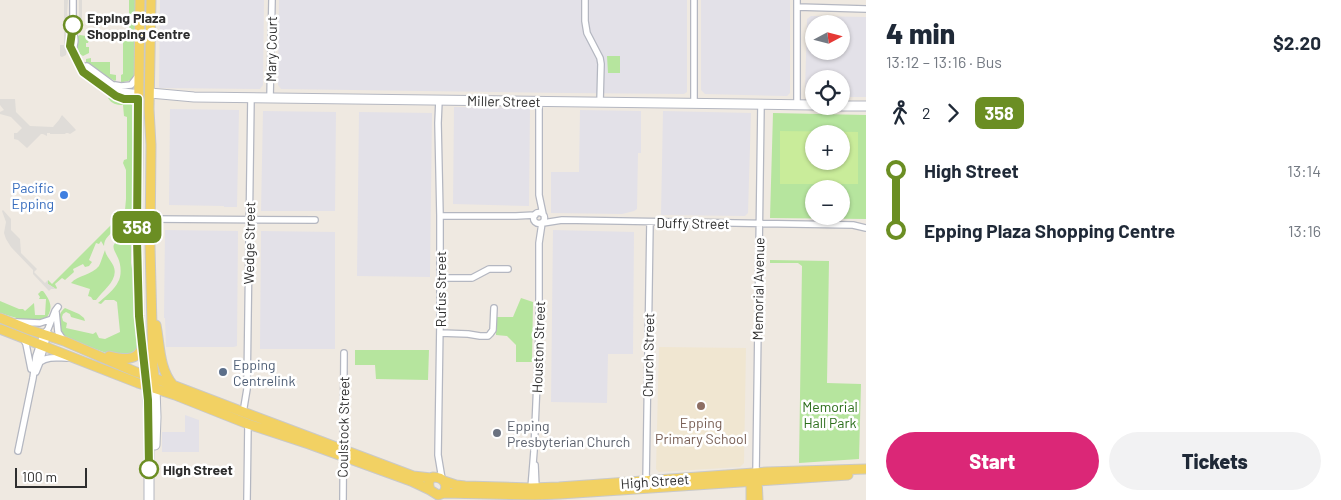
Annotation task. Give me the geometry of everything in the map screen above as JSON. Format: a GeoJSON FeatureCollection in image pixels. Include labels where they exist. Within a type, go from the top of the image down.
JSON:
{"type":"FeatureCollection","features":[{"type":"Feature","properties":{"kind":"main road"},"geometry":{"type":"LineString","coordinates":[[140,0],[137,238],[139,316],[142,348],[151,387]]}},
{"type":"Feature","properties":{"kind":"main road"},"geometry":{"type":"LineString","coordinates":[[150,377],[153,367],[150,219],[151,0]]}},
{"type":"Feature","properties":{"kind":"main road"},"geometry":{"type":"LineString","coordinates":[[139,96],[150,96]]}},
{"type":"Feature","properties":{"kind":"main road"},"geometry":{"type":"LineString","coordinates":[[137,238],[142,236],[150,219]]}},
{"type":"Feature","properties":{"kind":"main road"},"geometry":{"type":"LineString","coordinates":[[151,302],[162,361],[166,376],[173,385]]}},
{"type":"Feature","properties":{"kind":"main road","name":"High Street"},"geometry":{"type":"LineString","coordinates":[[4,319],[46,333],[247,417],[343,453],[411,481],[438,495],[534,493],[646,485],[866,474]]}},
{"type":"Feature","properties":{"kind":"main road","name":"High Street"},"geometry":{"type":"LineString","coordinates":[[0,329],[151,387],[247,417]]}},
{"type":"Feature","properties":{"kind":"main road"},"geometry":{"type":"LineString","coordinates":[[87,350],[125,359],[133,358],[140,354],[142,348]]}},
{"type":"Feature","properties":{"kind":"main road","name":"High Street"},"geometry":{"type":"LineString","coordinates":[[343,453],[413,476],[438,479],[456,485],[534,493]]}},
{"type":"Feature","properties":{"kind":"main road","name":"High Street"},"geometry":{"type":"LineString","coordinates":[[755,479],[804,470],[866,469]]}},
{"type":"Feature","properties":{"kind":"main road"},"geometry":{"type":"LineString","coordinates":[[438,479],[446,488],[438,495],[428,483],[438,479]]}},
{"type":"Feature","properties":{"kind":"main road","name":"Memorial Avenue"},"geometry":{"type":"LineString","coordinates":[[751,500],[755,479]]}},
{"type":"Feature","properties":{"kind":"main road","name":"Memorial Avenue"},"geometry":{"type":"LineString","coordinates":[[755,479],[758,500]]}},
{"type":"Feature","properties":{"kind":"street"},"geometry":{"type":"LineString","coordinates":[[73,0],[72,33],[74,36],[74,47],[72,51],[83,72],[116,96],[124,99],[139,96]]}},
{"type":"Feature","properties":{"kind":"street","name":"Mary Court"},"geometry":{"type":"LineString","coordinates":[[270,98],[272,0]]}},
{"type":"Feature","properties":{"kind":"street"},"geometry":{"type":"LineString","coordinates":[[585,0],[587,33],[600,58],[601,64],[600,102]]}},
{"type":"Feature","properties":{"kind":"street"},"geometry":{"type":"LineString","coordinates":[[694,0],[694,103]]}},
{"type":"Feature","properties":{"kind":"street"},"geometry":{"type":"LineString","coordinates":[[797,0],[797,104]]}},
{"type":"Feature","properties":{"kind":"street"},"geometry":{"type":"LineString","coordinates":[[797,7],[866,9]]}},
{"type":"Feature","properties":{"kind":"street"},"geometry":{"type":"LineString","coordinates":[[81,67],[87,66],[121,91],[139,96]]}},
{"type":"Feature","properties":{"kind":"street"},"geometry":{"type":"LineString","coordinates":[[113,84],[121,86],[131,85],[139,74]]}},
{"type":"Feature","properties":{"kind":"street","name":"Miller Street"},"geometry":{"type":"LineString","coordinates":[[150,96],[805,104]]}},
{"type":"Feature","properties":{"kind":"street","name":"Wedge Street"},"geometry":{"type":"LineString","coordinates":[[246,500],[251,98]]}},
{"type":"Feature","properties":{"kind":"street","name":"Rufus Street"},"geometry":{"type":"LineString","coordinates":[[437,100],[440,216],[438,479]]}},
{"type":"Feature","properties":{"kind":"street","name":"Houston Street"},"geometry":{"type":"LineString","coordinates":[[534,493],[539,324],[539,243],[537,220],[539,195],[539,101]]}},
{"type":"Feature","properties":{"kind":"street","name":"Memorial Avenue"},"geometry":{"type":"LineString","coordinates":[[755,479],[761,104]]}},
{"type":"Feature","properties":{"kind":"street"},"geometry":{"type":"LineString","coordinates":[[850,106],[866,106]]}},
{"type":"Feature","properties":{"kind":"street","name":"Houston Street"},"geometry":{"type":"LineString","coordinates":[[539,195],[543,215]]}},
{"type":"Feature","properties":{"kind":"street","name":"Duffy Street"},"geometry":{"type":"LineString","coordinates":[[537,220],[540,213],[562,220]]}},
{"type":"Feature","properties":{"kind":"street","name":"Duffy Street"},"geometry":{"type":"LineString","coordinates":[[440,216],[516,216],[537,220],[853,226],[866,228]]}},
{"type":"Feature","properties":{"kind":"street"},"geometry":{"type":"LineString","coordinates":[[150,219],[315,220]]}},
{"type":"Feature","properties":{"kind":"street","name":"Church Street"},"geometry":{"type":"LineString","coordinates":[[646,485],[650,222]]}},
{"type":"Feature","properties":{"kind":"street","name":"Duffy Street"},"geometry":{"type":"LineString","coordinates":[[853,226],[866,223]]}},
{"type":"Feature","properties":{"kind":"street"},"geometry":{"type":"LineString","coordinates":[[440,278],[472,278],[489,269],[508,269]]}},
{"type":"Feature","properties":{"kind":"street"},"geometry":{"type":"LineString","coordinates":[[18,451],[36,356],[58,307],[56,318],[58,332],[64,341]]}},
{"type":"Feature","properties":{"kind":"street"},"geometry":{"type":"LineString","coordinates":[[440,333],[484,336],[490,334],[493,330],[494,308]]}},
{"type":"Feature","properties":{"kind":"street"},"geometry":{"type":"LineString","coordinates":[[4,319],[22,323],[40,323],[52,319]]}},
{"type":"Feature","properties":{"kind":"street"},"geometry":{"type":"LineString","coordinates":[[23,338],[26,344],[32,378]]}},
{"type":"Feature","properties":{"kind":"street"},"geometry":{"type":"LineString","coordinates":[[32,378],[40,362],[42,345]]}},
{"type":"Feature","properties":{"kind":"street","name":"Coulstock Street"},"geometry":{"type":"LineString","coordinates":[[343,500],[344,353]]}},
{"type":"Feature","properties":{"kind":"street"},"geometry":{"type":"LineString","coordinates":[[40,362],[50,358],[77,359]]}},
{"type":"Feature","properties":{"kind":"street"},"geometry":{"type":"LineString","coordinates":[[149,500],[151,387]]}},
{"type":"Feature","properties":{"kind":"street"},"geometry":{"type":"LineString","coordinates":[[151,387],[156,417],[153,500]]}},
{"type":"Feature","properties":{"kind":"shaded area"},"geometry":{"type":"Polygon","coordinates":[[[64,0],[68,0],[67,13],[70,27],[66,55],[62,57],[60,56],[60,45],[64,45],[64,0]]]}},
{"type":"Feature","properties":{"kind":"shaded area"},"geometry":{"type":"Polygon","coordinates":[[[79,0],[82,0],[82,31],[77,29],[79,26],[79,0]]]}},
{"type":"Feature","properties":{"kind":"shaded area"},"geometry":{"type":"Polygon","coordinates":[[[160,0],[264,0],[263,85],[260,89],[160,88],[160,0]]]}},
{"type":"Feature","properties":{"kind":"shaded area"},"geometry":{"type":"Polygon","coordinates":[[[279,0],[687,0],[687,92],[684,94],[281,89],[278,85],[279,0]]]}},
{"type":"Feature","properties":{"kind":"shaded area"},"geometry":{"type":"Polygon","coordinates":[[[701,0],[790,0],[790,93],[787,96],[705,94],[701,90],[701,0]]]}},
{"type":"Feature","properties":{"kind":"shaded area"},"geometry":{"type":"Polygon","coordinates":[[[850,17],[866,17],[866,97],[850,97],[850,70],[806,70],[806,60],[850,60],[850,17]]]}},
{"type":"Feature","properties":{"kind":"shaded area"},"geometry":{"type":"Polygon","coordinates":[[[0,99],[15,99],[16,112],[30,126],[53,127],[62,115],[76,130],[70,134],[47,133],[47,136],[41,134],[27,148],[14,139],[14,133],[17,133],[22,128],[11,117],[0,114],[4,110],[0,105],[0,99]]]}},
{"type":"Feature","properties":{"kind":"shaded area"},"geometry":{"type":"Polygon","coordinates":[[[454,107],[530,108],[529,206],[453,204],[454,107]]]}},
{"type":"Feature","properties":{"kind":"shaded area"},"geometry":{"type":"Polygon","coordinates":[[[170,109],[239,110],[237,207],[169,205],[170,109]]]}},
{"type":"Feature","properties":{"kind":"shaded area"},"geometry":{"type":"Polygon","coordinates":[[[580,110],[641,111],[641,153],[638,153],[637,209],[634,211],[622,214],[551,213],[551,172],[579,172],[580,110]]]}},
{"type":"Feature","properties":{"kind":"shaded area"},"geometry":{"type":"Polygon","coordinates":[[[263,111],[336,112],[335,211],[261,211],[263,111]]]}},
{"type":"Feature","properties":{"kind":"shaded area"},"geometry":{"type":"Polygon","coordinates":[[[663,111],[751,113],[748,213],[745,216],[661,215],[663,111]]]}},
{"type":"Feature","properties":{"kind":"shaded area"},"geometry":{"type":"Polygon","coordinates":[[[359,112],[432,113],[430,277],[357,276],[359,112]]]}},
{"type":"Feature","properties":{"kind":"shaded area"},"geometry":{"type":"Polygon","coordinates":[[[3,210],[11,219],[11,230],[20,239],[21,253],[37,269],[34,272],[45,283],[48,280],[48,284],[56,289],[49,291],[33,274],[33,270],[11,247],[4,233],[6,222],[3,210]]]}},
{"type":"Feature","properties":{"kind":"shaded area"},"geometry":{"type":"Polygon","coordinates":[[[165,230],[238,231],[237,346],[166,347],[164,318],[165,230]]]}},
{"type":"Feature","properties":{"kind":"shaded area"},"geometry":{"type":"Polygon","coordinates":[[[553,230],[634,232],[633,354],[608,354],[607,403],[551,402],[553,230]]]}},
{"type":"Feature","properties":{"kind":"shaded area"},"geometry":{"type":"Polygon","coordinates":[[[261,231],[335,232],[335,349],[260,349],[261,231]]]}},
{"type":"Feature","properties":{"kind":"shaded area","name":"Epping Primary School"},"geometry":{"type":"Polygon","coordinates":[[[659,347],[746,348],[744,463],[740,467],[659,472],[656,469],[659,347]]]}},
{"type":"Feature","properties":{"kind":"shaded area"},"geometry":{"type":"Polygon","coordinates":[[[185,415],[199,420],[199,452],[162,452],[162,432],[185,432],[185,415]]]}},
{"type":"Feature","properties":{"kind":"green space"},"geometry":{"type":"Polygon","coordinates":[[[129,0],[136,0],[135,76],[132,80],[121,82],[121,75],[123,74],[123,38],[125,35],[129,35],[129,0]]]}},
{"type":"Feature","properties":{"kind":"green space"},"geometry":{"type":"Polygon","coordinates":[[[80,35],[86,36],[86,39],[89,39],[86,47],[89,47],[89,53],[83,56],[80,54],[76,44],[76,37],[80,35]]]}},
{"type":"Feature","properties":{"kind":"green space"},"geometry":{"type":"Polygon","coordinates":[[[607,56],[620,56],[620,73],[608,73],[607,56]]]}},
{"type":"Feature","properties":{"kind":"green space"},"geometry":{"type":"Polygon","coordinates":[[[91,58],[91,62],[110,62],[110,74],[116,75],[116,80],[108,77],[86,62],[86,59],[91,58]]]}},
{"type":"Feature","properties":{"kind":"green space"},"geometry":{"type":"Polygon","coordinates":[[[111,97],[132,105],[134,152],[133,224],[126,230],[122,228],[120,219],[125,210],[126,199],[126,170],[123,163],[127,159],[127,117],[124,116],[123,105],[113,103],[108,98],[111,97]]]}},
{"type":"Feature","properties":{"kind":"green space"},"geometry":{"type":"Polygon","coordinates":[[[773,113],[866,115],[866,219],[850,219],[850,180],[805,180],[805,218],[770,218],[773,113]]]}},
{"type":"Feature","properties":{"kind":"green space"},"geometry":{"type":"Polygon","coordinates":[[[780,131],[805,131],[805,170],[850,170],[850,132],[858,132],[858,184],[850,184],[850,180],[805,180],[805,184],[780,184],[780,131]]]}},
{"type":"Feature","properties":{"kind":"green space"},"geometry":{"type":"Polygon","coordinates":[[[114,222],[114,230],[106,239],[104,246],[101,241],[99,244],[96,243],[89,260],[92,262],[89,266],[85,267],[83,264],[73,269],[74,272],[65,280],[62,278],[55,284],[56,289],[48,284],[48,280],[52,284],[114,222]]]}},
{"type":"Feature","properties":{"kind":"green space"},"geometry":{"type":"Polygon","coordinates":[[[121,239],[129,240],[131,245],[139,348],[137,354],[117,357],[63,337],[59,318],[65,308],[79,314],[85,321],[71,317],[66,312],[62,317],[63,321],[67,323],[66,328],[93,334],[96,332],[99,338],[105,339],[120,332],[117,302],[105,300],[101,304],[98,303],[117,285],[121,273],[114,245],[121,239]]]}},
{"type":"Feature","properties":{"kind":"green space"},"geometry":{"type":"Polygon","coordinates":[[[105,250],[115,270],[114,275],[107,288],[96,300],[93,300],[88,296],[90,289],[71,283],[96,269],[105,250]]]}},
{"type":"Feature","properties":{"kind":"green space","name":"Memorial Hall Park"},"geometry":{"type":"Polygon","coordinates":[[[770,260],[829,261],[827,383],[861,384],[859,459],[799,463],[802,266],[798,263],[770,263],[770,260]]]}},
{"type":"Feature","properties":{"kind":"green space"},"geometry":{"type":"Polygon","coordinates":[[[43,291],[50,302],[50,312],[45,320],[23,320],[0,313],[0,301],[25,311],[34,303],[35,315],[45,315],[46,299],[39,299],[38,294],[43,291]]]}},
{"type":"Feature","properties":{"kind":"green space"},"geometry":{"type":"Polygon","coordinates":[[[521,298],[533,302],[532,362],[516,362],[516,345],[507,336],[496,335],[496,317],[513,317],[521,298]]]}},
{"type":"Feature","properties":{"kind":"green space"},"geometry":{"type":"Polygon","coordinates":[[[355,350],[429,350],[428,380],[376,379],[375,365],[355,365],[355,350]]]}},
{"type":"Feature","properties":{"kind":"bus line","name":"358"},"geometry":{"type":"LineString","coordinates":[[73,25],[70,46],[83,72],[119,98],[138,99],[137,238],[139,316],[148,400],[149,469]]}},
{"type":"Feature","properties":{"kind":"place","name":"Epping Plaza Shopping Centre"},"geometry":{"type":"Point","coordinates":[73,25]}},
{"type":"Feature","properties":{"kind":"place","name":"Pacific Epping"},"geometry":{"type":"Point","coordinates":[64,195]}},
{"type":"Feature","properties":{"kind":"place","name":"Epping Centrelink"},"geometry":{"type":"Point","coordinates":[223,372]}},
{"type":"Feature","properties":{"kind":"place","name":"Epping Primary School"},"geometry":{"type":"Point","coordinates":[701,406]}},
{"type":"Feature","properties":{"kind":"place","name":"Epping Presbyterian Church"},"geometry":{"type":"Point","coordinates":[497,433]}},
{"type":"Feature","properties":{"kind":"place","name":"High Street"},"geometry":{"type":"Point","coordinates":[149,469]}}]}
